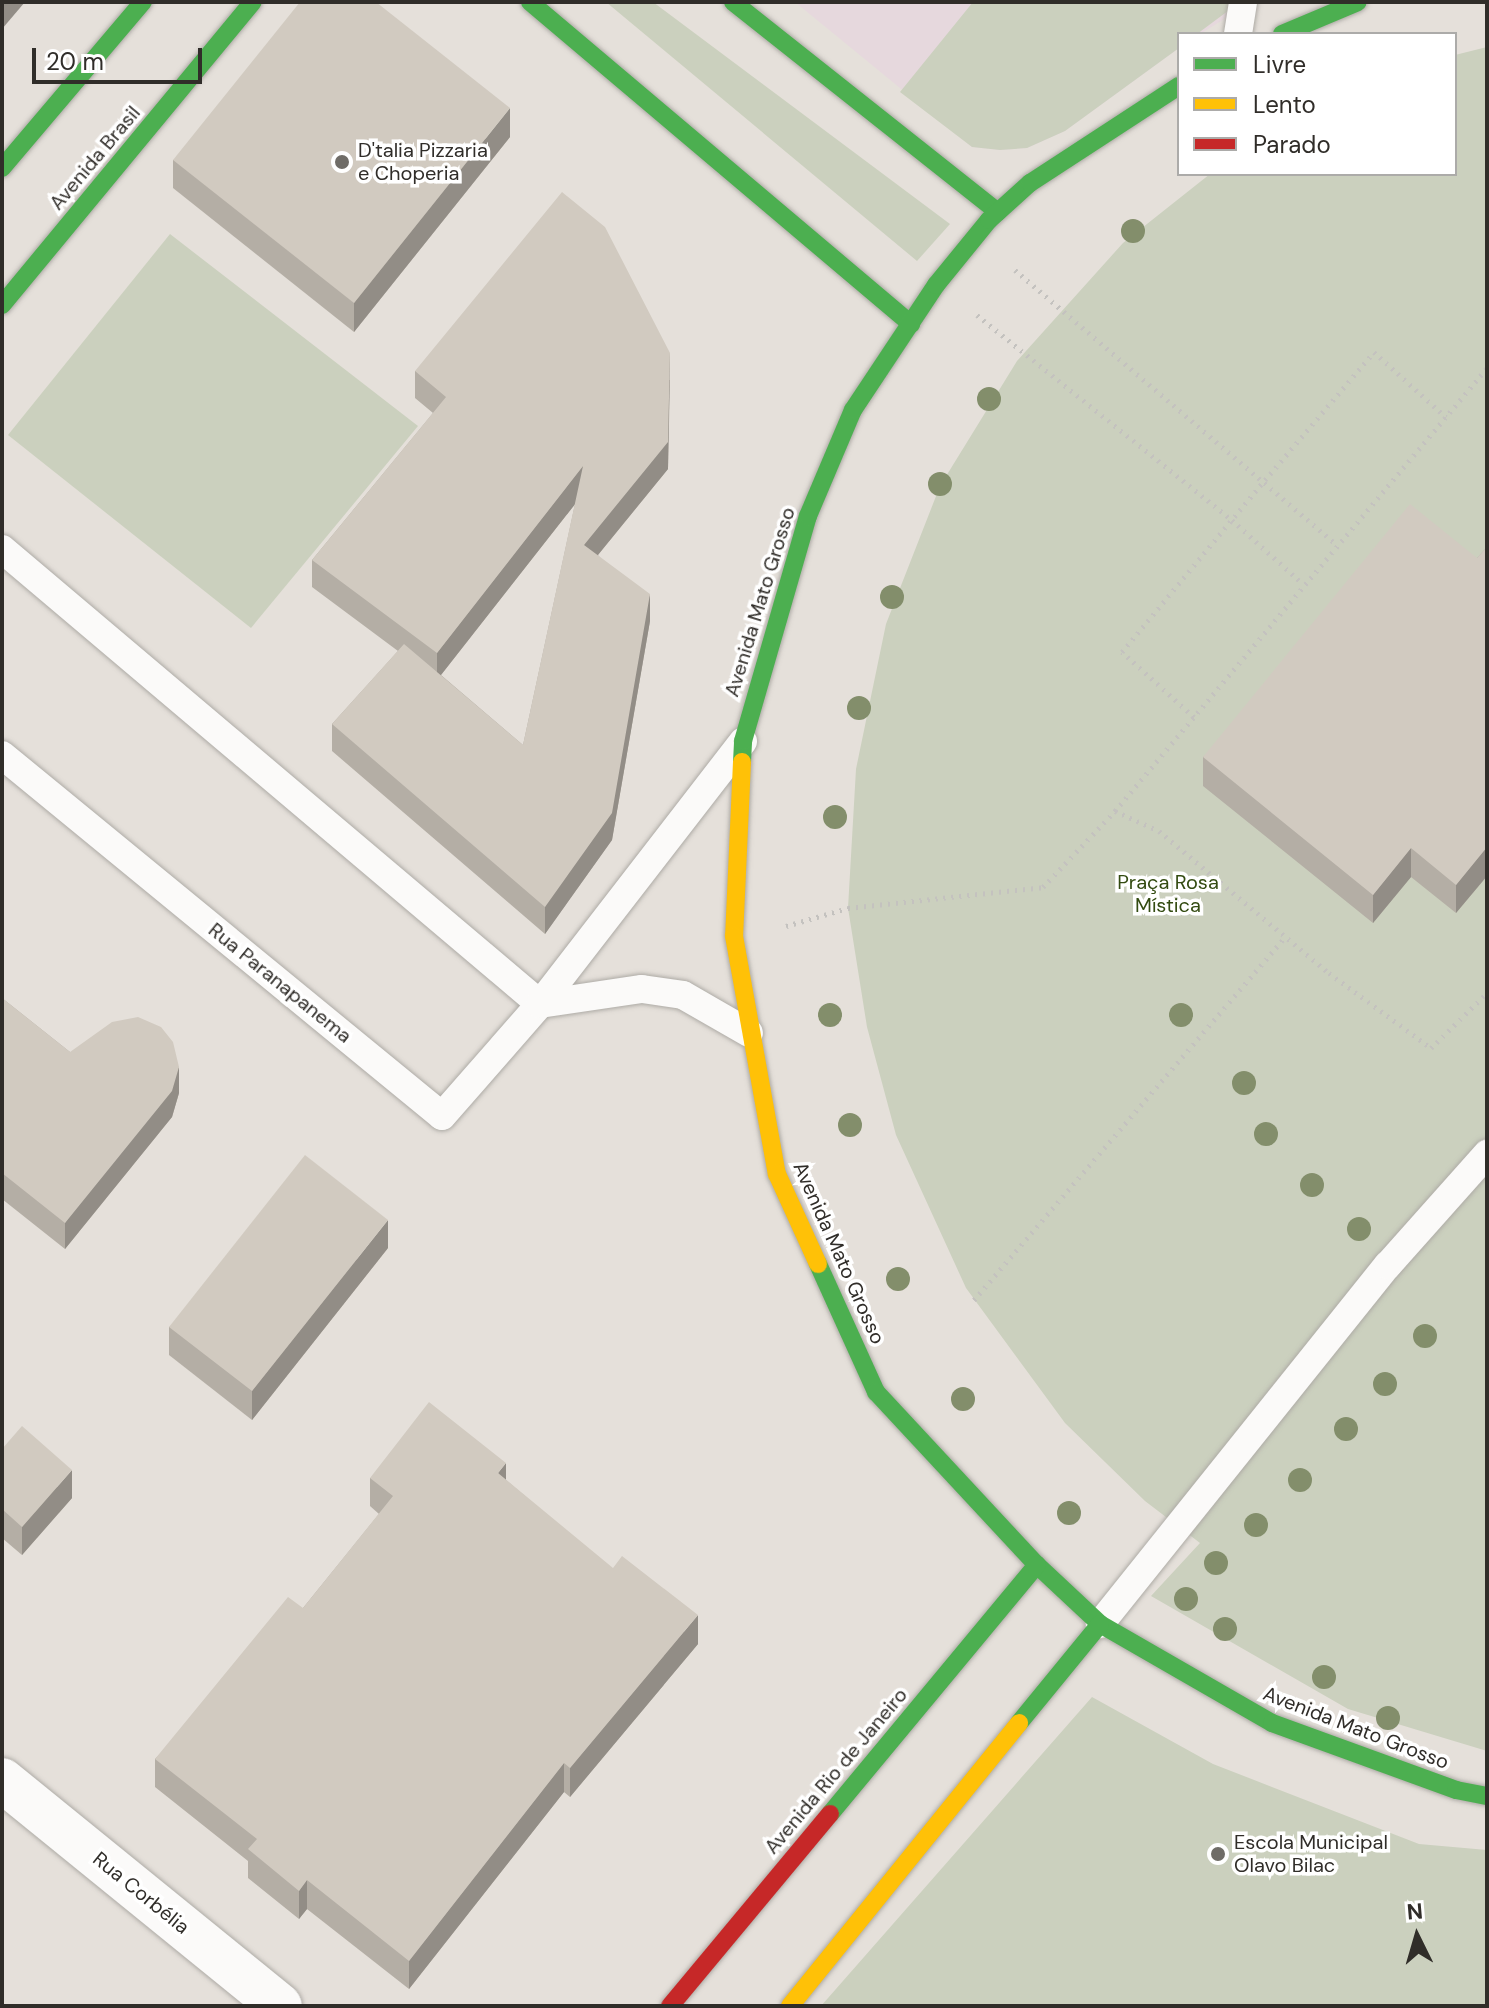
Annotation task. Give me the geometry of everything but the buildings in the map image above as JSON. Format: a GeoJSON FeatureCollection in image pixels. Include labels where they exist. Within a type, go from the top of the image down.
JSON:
{"type":"FeatureCollection","features":[{"type":"Feature","properties":{"kind":"main road"},"geometry":{"type":"LineString","coordinates":[[2,168],[143,2]]}},
{"type":"Feature","properties":{"kind":"main road","name":"Avenida Brasil"},"geometry":{"type":"LineString","coordinates":[[2,305],[253,2]]}},
{"type":"Feature","properties":{"kind":"main road"},"geometry":{"type":"LineString","coordinates":[[530,2],[911,324]]}},
{"type":"Feature","properties":{"kind":"main road"},"geometry":{"type":"LineString","coordinates":[[733,2],[998,212]]}},
{"type":"Feature","properties":{"kind":"main road"},"geometry":{"type":"LineString","coordinates":[[1287,32],[1358,2]]}},
{"type":"Feature","properties":{"kind":"main road","name":"Avenida Mato Grosso"},"geometry":{"type":"LineString","coordinates":[[1177,87],[1030,183],[998,212],[936,285],[853,410],[808,516],[743,741],[734,936],[749,1033],[777,1174],[876,1392],[1037,1565],[1100,1624],[1272,1723],[1456,1790],[1487,1796]]}},
{"type":"Feature","properties":{"kind":"main road","name":"Avenida Rio de Janeiro"},"geometry":{"type":"LineString","coordinates":[[670,2006],[1037,1565]]}},
{"type":"Feature","properties":{"kind":"main road"},"geometry":{"type":"LineString","coordinates":[[790,2006],[1100,1624]]}},
{"type":"Feature","properties":{"kind":"street","name":"Rua Corbélia"},"geometry":{"type":"LineString","coordinates":[[2,1780],[280,2006]]}},
{"type":"Feature","properties":{"kind":"lane"},"geometry":{"type":"LineString","coordinates":[[1238,32],[1243,2]]}},
{"type":"Feature","properties":{"kind":"lane"},"geometry":{"type":"LineString","coordinates":[[2,549],[540,1004],[606,991],[656,991],[683,995],[749,1033]]}},
{"type":"Feature","properties":{"kind":"lane","name":"Rua Paranapanema"},"geometry":{"type":"LineString","coordinates":[[2,755],[442,1116],[540,1004],[743,741]]}},
{"type":"Feature","properties":{"kind":"lane"},"geometry":{"type":"LineString","coordinates":[[1100,1624],[1388,1265],[1487,1154]]}},
{"type":"Feature","properties":{"kind":"path"},"geometry":{"type":"LineString","coordinates":[[975,237],[1265,480],[1337,545]]}},
{"type":"Feature","properties":{"kind":"path"},"geometry":{"type":"LineString","coordinates":[[936,285],[1026,350],[1232,520],[1303,584]]}},
{"type":"Feature","properties":{"kind":"path"},"geometry":{"type":"LineString","coordinates":[[1194,717],[1122,652],[1265,480],[1374,352],[1446,417]]}},
{"type":"Feature","properties":{"kind":"path"},"geometry":{"type":"LineString","coordinates":[[778,929],[848,908],[1043,887],[1115,811],[1487,368]]}},
{"type":"Feature","properties":{"kind":"path"},"geometry":{"type":"LineString","coordinates":[[1115,811],[1159,831],[1285,937],[1431,1048],[1487,993]]}},
{"type":"Feature","properties":{"kind":"path"},"geometry":{"type":"LineString","coordinates":[[974,1300],[1285,937]]}},
{"type":"Feature","properties":{"kind":"shaded area"},"geometry":{"type":"Polygon","coordinates":[[[795,2],[1252,2],[1203,32],[1177,32],[1177,49],[1065,131],[1027,148],[1000,150],[972,147],[795,2]]]}},
{"type":"Feature","properties":{"kind":"green space"},"geometry":{"type":"Polygon","coordinates":[[[606,2],[653,2],[950,224],[917,261],[606,2]]]}},
{"type":"Feature","properties":{"kind":"green space"},"geometry":{"type":"Polygon","coordinates":[[[973,2],[1240,2],[1200,32],[1177,32],[1177,49],[1065,131],[1027,148],[1000,150],[972,147],[900,92],[973,2]]]}},
{"type":"Feature","properties":{"kind":"green space","name":"Praça Rosa Mística"},"geometry":{"type":"Polygon","coordinates":[[[1487,47],[1487,1751],[1348,1709],[1151,1596],[1200,1543],[1145,1501],[1065,1423],[966,1288],[896,1135],[867,1027],[848,908],[856,769],[886,624],[940,486],[1017,361],[1123,243],[1207,176],[1457,176],[1457,54],[1487,47]]]}},
{"type":"Feature","properties":{"kind":"green space"},"geometry":{"type":"Polygon","coordinates":[[[170,234],[418,426],[251,628],[8,435],[170,234]]]}},
{"type":"Feature","properties":{"kind":"green space","name":"Escola Municipal Olavo Bilac"},"geometry":{"type":"Polygon","coordinates":[[[1092,1697],[1213,1764],[1419,1844],[1487,1850],[1487,2006],[821,2006],[1092,1697]]]}},
{"type":"Feature","properties":{"kind":"traffic: fast"},"geometry":{"type":"LineString","coordinates":[[2,168],[143,2]]}},
{"type":"Feature","properties":{"kind":"traffic: fast"},"geometry":{"type":"LineString","coordinates":[[2,305],[253,2]]}},
{"type":"Feature","properties":{"kind":"traffic: fast"},"geometry":{"type":"LineString","coordinates":[[530,2],[911,324]]}},
{"type":"Feature","properties":{"kind":"traffic: fast"},"geometry":{"type":"LineString","coordinates":[[733,2],[998,212]]}},
{"type":"Feature","properties":{"kind":"traffic: fast"},"geometry":{"type":"LineString","coordinates":[[1287,32],[1358,2]]}},
{"type":"Feature","properties":{"kind":"traffic: fast"},"geometry":{"type":"LineString","coordinates":[[742,762],[743,741],[808,516],[853,410],[936,285],[989,220],[1030,183],[1177,87]]}},
{"type":"Feature","properties":{"kind":"traffic: fast"},"geometry":{"type":"LineString","coordinates":[[818,1264],[876,1392],[1037,1565],[1100,1624],[1272,1723],[1456,1790],[1487,1796]]}},
{"type":"Feature","properties":{"kind":"traffic: fast"},"geometry":{"type":"LineString","coordinates":[[830,1814],[1037,1565]]}},
{"type":"Feature","properties":{"kind":"traffic: fast"},"geometry":{"type":"LineString","coordinates":[[1019,1723],[1100,1624]]}},
{"type":"Feature","properties":{"kind":"traffic: slow"},"geometry":{"type":"LineString","coordinates":[[742,762],[734,936],[777,1174],[818,1264]]}},
{"type":"Feature","properties":{"kind":"traffic: slow"},"geometry":{"type":"LineString","coordinates":[[790,2006],[1019,1723]]}},
{"type":"Feature","properties":{"kind":"traffic: jam"},"geometry":{"type":"LineString","coordinates":[[670,2006],[830,1814]]}},
{"type":"Feature","properties":{"kind":"place","name":"D'talia Pizzaria e Choperia"},"geometry":{"type":"Point","coordinates":[342,162]}},
{"type":"Feature","properties":{"kind":"place","name":"Escola Municipal Olavo Bilac"},"geometry":{"type":"Point","coordinates":[1218,1854]}}]}
